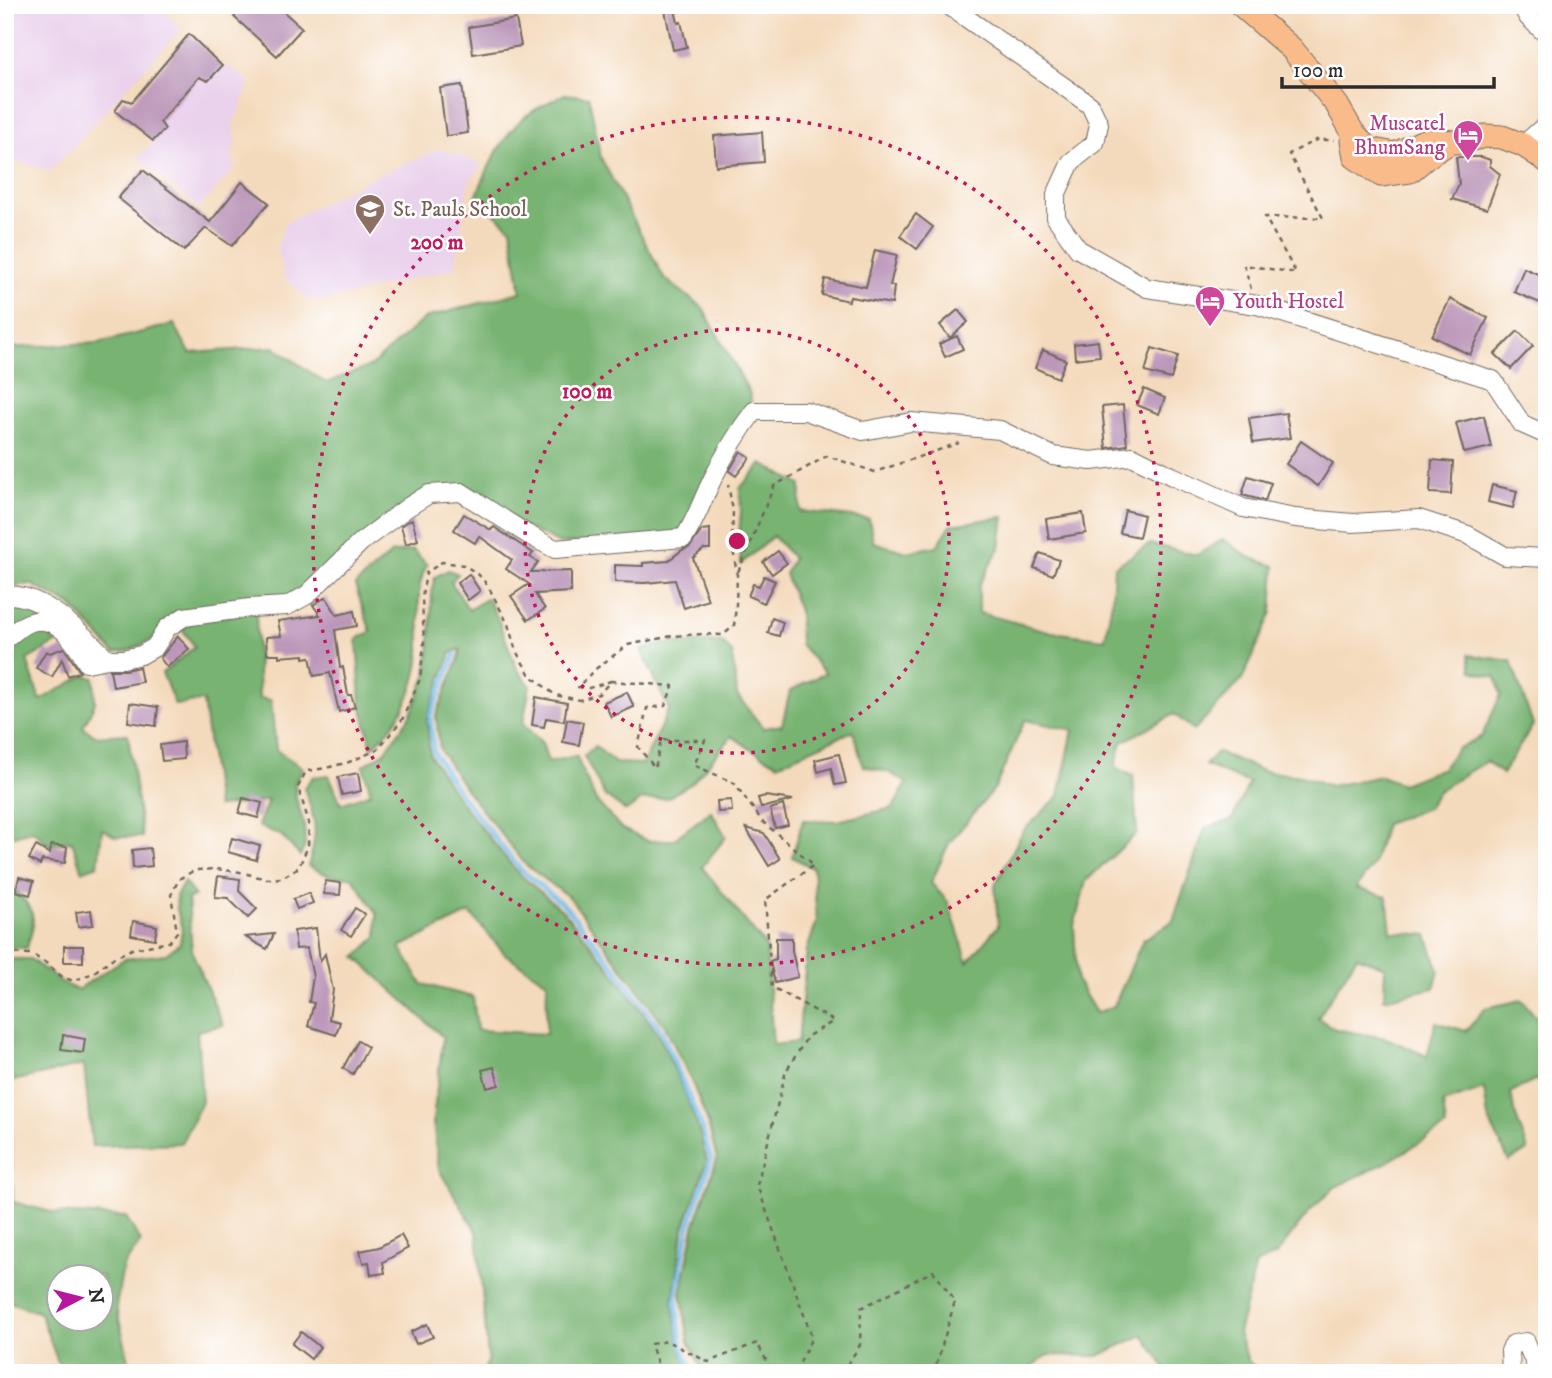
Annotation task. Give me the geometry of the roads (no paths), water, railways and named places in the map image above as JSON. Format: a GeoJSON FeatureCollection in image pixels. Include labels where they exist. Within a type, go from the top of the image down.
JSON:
{"type":"FeatureCollection","features":[{"type":"Feature","properties":{"kind":"main road"},"geometry":{"type":"LineString","coordinates":[[1241,5],[1292,49],[1337,106],[1350,132],[1368,149],[1395,154],[1424,141],[1455,142],[1485,136],[1523,145],[1547,161]]}},
{"type":"Feature","properties":{"kind":"street"},"geometry":{"type":"LineString","coordinates":[[948,5],[1090,106],[1099,124],[1095,143],[1071,162],[1056,195],[1056,218],[1078,249],[1147,288],[1257,305],[1493,380],[1522,424],[1547,435]]}},
{"type":"Feature","properties":{"kind":"street"},"geometry":{"type":"LineString","coordinates":[[1521,5],[1528,17],[1547,34]]}},
{"type":"Feature","properties":{"kind":"street"},"geometry":{"type":"LineString","coordinates":[[1523,145],[1547,124]]}},
{"type":"Feature","properties":{"kind":"street"},"geometry":{"type":"LineString","coordinates":[[5,640],[28,623],[43,621],[60,627],[74,639],[88,663],[123,659],[141,655],[155,647],[167,628],[184,617],[287,606],[307,595],[361,542],[429,494],[461,492],[555,549],[684,538],[737,433],[754,411],[806,411],[863,431],[911,422],[1000,430],[1053,456],[1091,461],[1132,456],[1243,508],[1295,518],[1353,523],[1419,519],[1468,535],[1505,556],[1547,558]]}},
{"type":"Feature","properties":{"kind":"street"},"geometry":{"type":"LineString","coordinates":[[5,595],[16,595],[41,603],[72,626],[108,659]]}},
{"type":"Feature","properties":{"kind":"street"},"geometry":{"type":"LineString","coordinates":[[1511,1373],[1510,1351],[1514,1344],[1525,1342],[1539,1373]]}},
{"type":"Feature","properties":{"kind":"waterway"},"geometry":{"type":"LineString","coordinates":[[455,655],[430,716],[434,753],[460,794],[520,869],[566,907],[661,1030],[702,1127],[711,1160],[688,1229],[676,1299],[682,1347],[694,1373]]}},
{"type":"Feature","properties":{"kind":"place","name":"Muscatel BhumSang"},"geometry":{"type":"Point","coordinates":[1468,162]}},
{"type":"Feature","properties":{"kind":"place","name":"St. Pauls School"},"geometry":{"type":"Point","coordinates":[370,236]}},
{"type":"Feature","properties":{"kind":"place","name":"Youth Hostel"},"geometry":{"type":"Point","coordinates":[1210,328]}}]}
